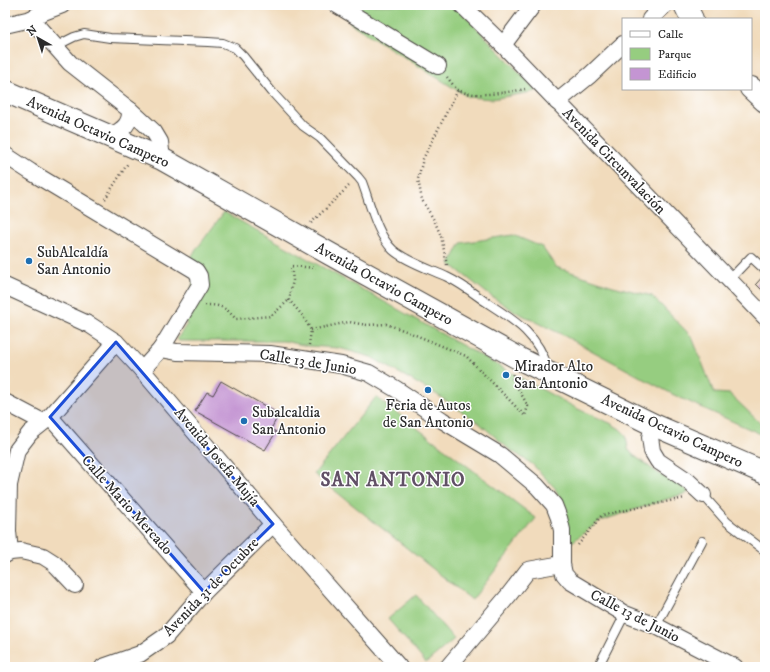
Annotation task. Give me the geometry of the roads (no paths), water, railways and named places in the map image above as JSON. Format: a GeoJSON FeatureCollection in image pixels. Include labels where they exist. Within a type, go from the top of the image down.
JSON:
{"type":"FeatureCollection","features":[{"type":"Feature","properties":{"kind":"main road"},"geometry":{"type":"LineString","coordinates":[[685,5],[692,18]]}},
{"type":"Feature","properties":{"kind":"main road"},"geometry":{"type":"LineString","coordinates":[[752,89],[765,101]]}},
{"type":"Feature","properties":{"kind":"main road","name":"Avenida Octavio Campero"},"geometry":{"type":"LineString","coordinates":[[5,91],[112,136],[162,159],[336,258],[549,373],[654,425],[765,473]]}},
{"type":"Feature","properties":{"kind":"street"},"geometry":{"type":"LineString","coordinates":[[5,25],[31,19],[40,13],[62,5]]}},
{"type":"Feature","properties":{"kind":"street"},"geometry":{"type":"LineString","coordinates":[[337,5],[438,66]]}},
{"type":"Feature","properties":{"kind":"street","name":"Avenida Circunvalación"},"geometry":{"type":"LineString","coordinates":[[462,5],[503,45],[765,317]]}},
{"type":"Feature","properties":{"kind":"street"},"geometry":{"type":"LineString","coordinates":[[503,45],[533,5]]}},
{"type":"Feature","properties":{"kind":"street"},"geometry":{"type":"LineString","coordinates":[[651,18],[666,5]]}},
{"type":"Feature","properties":{"kind":"street"},"geometry":{"type":"LineString","coordinates":[[31,19],[70,63],[130,110],[154,132],[160,142],[162,159]]}},
{"type":"Feature","properties":{"kind":"street"},"geometry":{"type":"LineString","coordinates":[[557,102],[590,75],[622,45]]}},
{"type":"Feature","properties":{"kind":"street"},"geometry":{"type":"LineString","coordinates":[[112,136],[128,124],[131,117],[130,110]]}},
{"type":"Feature","properties":{"kind":"street"},"geometry":{"type":"LineString","coordinates":[[5,155],[196,271],[199,276],[200,285],[161,349],[142,370]]}},
{"type":"Feature","properties":{"kind":"street","name":"Avenida Josefa Mujía"},"geometry":{"type":"LineString","coordinates":[[5,286],[90,325],[116,342],[142,370],[273,524],[399,667]]}},
{"type":"Feature","properties":{"kind":"street"},"geometry":{"type":"LineString","coordinates":[[75,585],[54,563],[43,556],[21,551],[8,554],[9,485],[17,450],[30,433],[46,420],[116,342]]}},
{"type":"Feature","properties":{"kind":"street","name":"Calle 13 de Junio"},"geometry":{"type":"LineString","coordinates":[[161,349],[177,352],[270,354],[342,365],[369,373],[500,455],[537,486],[554,505],[559,518],[562,530],[562,564],[564,574],[570,581],[625,614],[656,626],[735,667]]}},
{"type":"Feature","properties":{"kind":"street","name":"Calle Mario Mercado"},"geometry":{"type":"LineString","coordinates":[[5,402],[46,420],[204,592]]}},
{"type":"Feature","properties":{"kind":"street"},"geometry":{"type":"LineString","coordinates":[[654,425],[650,437],[652,451],[658,461],[688,481],[703,495]]}},
{"type":"Feature","properties":{"kind":"street","name":"Avenida 31 de Octubre"},"geometry":{"type":"LineString","coordinates":[[103,667],[140,654],[166,636],[204,592],[273,524]]}},
{"type":"Feature","properties":{"kind":"street"},"geometry":{"type":"LineString","coordinates":[[448,667],[528,570],[562,564]]}},
{"type":"Feature","properties":{"kind":"lane"},"geometry":{"type":"LineString","coordinates":[[57,48],[64,42],[84,34],[110,38],[222,43],[235,48],[303,126],[320,138],[362,182],[386,242],[394,251],[405,258],[449,278],[520,324],[541,350],[549,373]]}},
{"type":"Feature","properties":{"kind":"lane"},"geometry":{"type":"LineString","coordinates":[[729,280],[751,257],[765,270]]}},
{"type":"Feature","properties":{"kind":"lane"},"geometry":{"type":"LineString","coordinates":[[703,495],[727,522],[765,552]]}},
{"type":"Feature","properties":{"kind":"lane"},"geometry":{"type":"LineString","coordinates":[[656,626],[702,541]]}},
{"type":"Feature","properties":{"kind":"lane"},"geometry":{"type":"LineString","coordinates":[[598,667],[625,614]]}},
{"type":"Feature","properties":{"kind":"place","name":"SubAlcaldía San Antonio"},"geometry":{"type":"Point","coordinates":[29,261]}},
{"type":"Feature","properties":{"kind":"place","name":"Mirador Alto San Antonio"},"geometry":{"type":"Point","coordinates":[506,375]}},
{"type":"Feature","properties":{"kind":"place","name":"Feria de Autos de San Antonio"},"geometry":{"type":"Point","coordinates":[428,390]}},
{"type":"Feature","properties":{"kind":"place","name":"Subalcaldia San Antonio"},"geometry":{"type":"Point","coordinates":[244,421]}},
{"type":"Feature","properties":{"kind":"district","name":"SAN ANTONIO"},"geometry":{"type":"Point","coordinates":[393,480]}}]}
